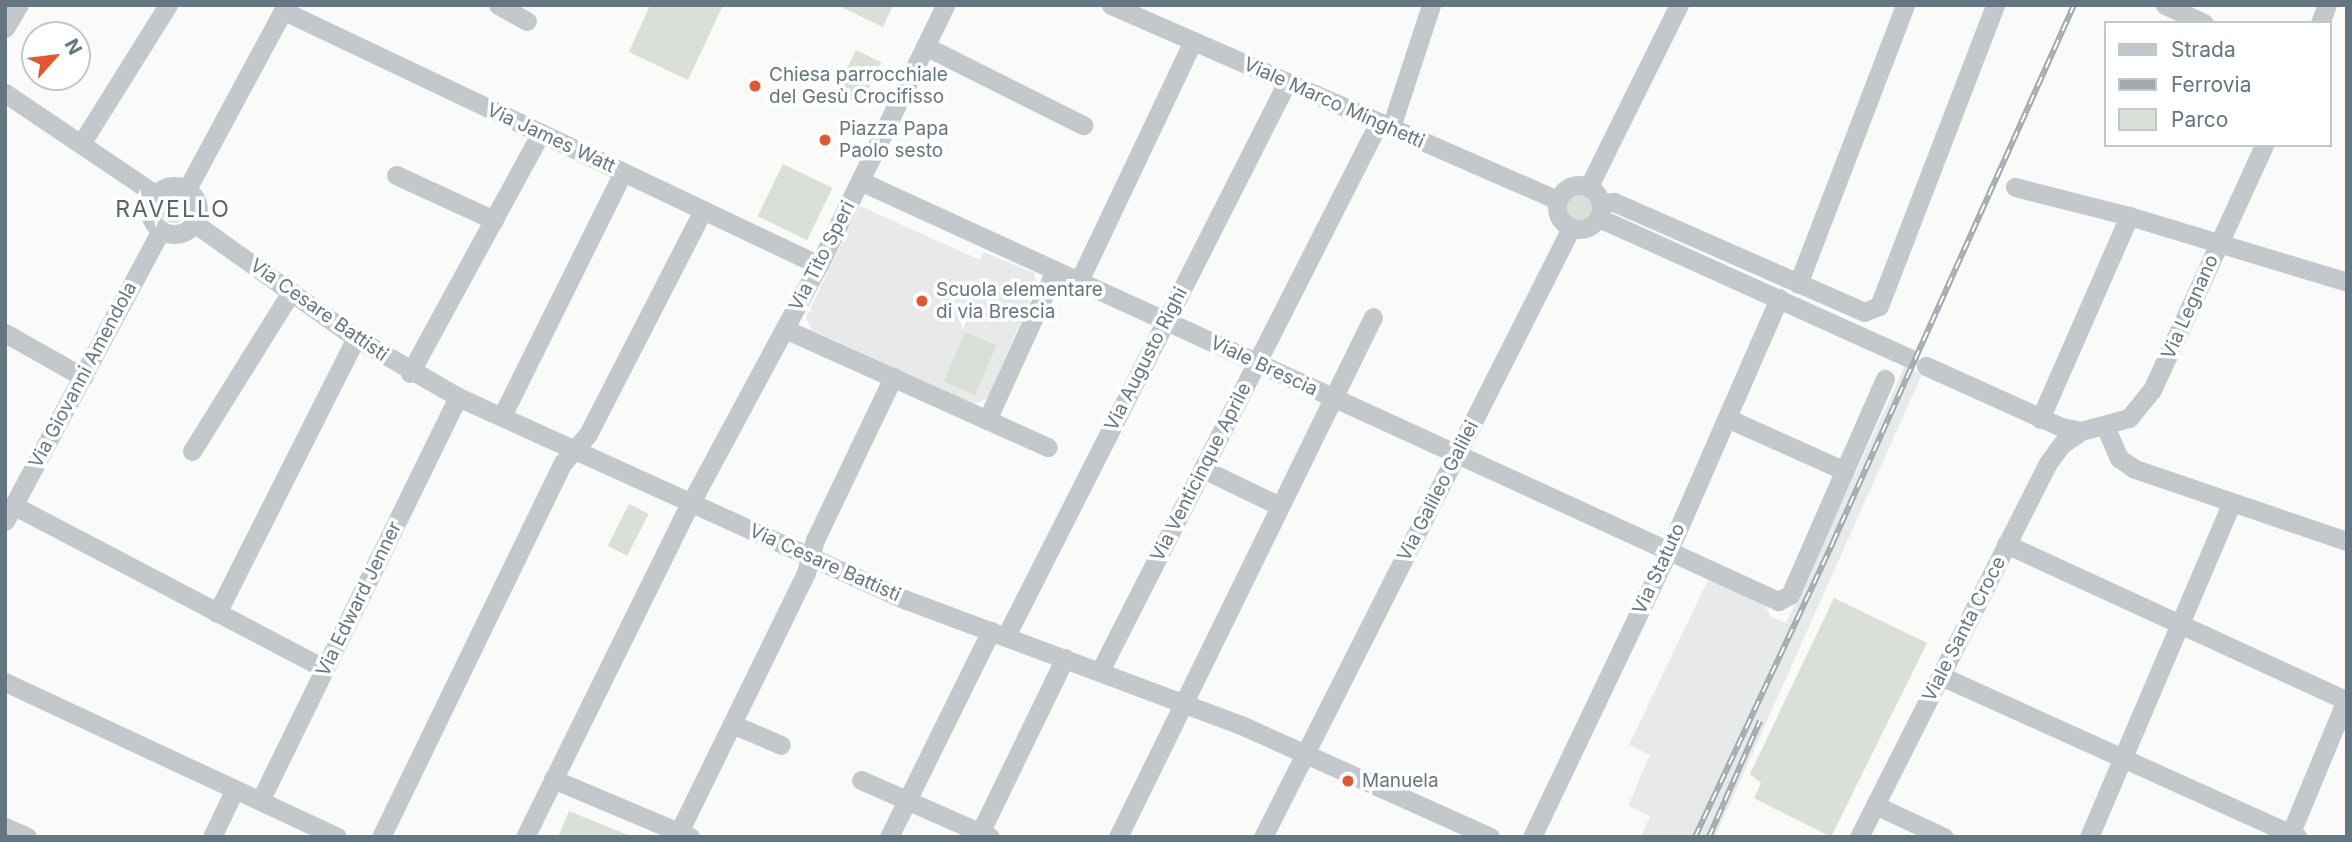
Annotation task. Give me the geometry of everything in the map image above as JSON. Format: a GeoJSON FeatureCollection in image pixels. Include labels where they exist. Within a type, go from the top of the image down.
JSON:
{"type":"FeatureCollection","features":[{"type":"Feature","properties":{"kind":"street"},"geometry":{"type":"LineString","coordinates":[[5,27],[19,5]]}},
{"type":"Feature","properties":{"kind":"street"},"geometry":{"type":"LineString","coordinates":[[81,144],[168,5]]}},
{"type":"Feature","properties":{"kind":"street"},"geometry":{"type":"LineString","coordinates":[[498,5],[527,21]]}},
{"type":"Feature","properties":{"kind":"street","name":"Via Tito Speri"},"geometry":{"type":"LineString","coordinates":[[525,837],[692,503],[819,265],[945,5]]}},
{"type":"Feature","properties":{"kind":"street","name":"Viale Marco Minghetti"},"geometry":{"type":"LineString","coordinates":[[1111,5],[1558,200]]}},
{"type":"Feature","properties":{"kind":"street","name":"Via Venticinque Aprile"},"geometry":{"type":"LineString","coordinates":[[1100,671],[1256,363],[1385,125],[1431,5]]}},
{"type":"Feature","properties":{"kind":"street"},"geometry":{"type":"LineString","coordinates":[[1589,186],[1679,5]]}},
{"type":"Feature","properties":{"kind":"street"},"geometry":{"type":"LineString","coordinates":[[1798,284],[1905,5]]}},
{"type":"Feature","properties":{"kind":"street"},"geometry":{"type":"LineString","coordinates":[[1589,186],[1573,185],[1558,200],[1558,214],[1570,228],[1583,229],[1600,211],[1614,202],[1864,312],[1879,306],[1995,5]]}},
{"type":"Feature","properties":{"kind":"street"},"geometry":{"type":"LineString","coordinates":[[2165,5],[2200,21]]}},
{"type":"Feature","properties":{"kind":"street"},"geometry":{"type":"LineString","coordinates":[[187,189],[285,8]]}},
{"type":"Feature","properties":{"kind":"street","name":"Via James Watt"},"geometry":{"type":"LineString","coordinates":[[285,8],[819,265]]}},
{"type":"Feature","properties":{"kind":"street"},"geometry":{"type":"LineString","coordinates":[[1079,281],[1193,41]]}},
{"type":"Feature","properties":{"kind":"street"},"geometry":{"type":"LineString","coordinates":[[925,46],[1083,125]]}},
{"type":"Feature","properties":{"kind":"street","name":"Via Augusto Righi"},"geometry":{"type":"LineString","coordinates":[[890,837],[907,800],[1166,321],[1287,82]]}},
{"type":"Feature","properties":{"kind":"street"},"geometry":{"type":"LineString","coordinates":[[5,93],[155,194]]}},
{"type":"Feature","properties":{"kind":"street"},"geometry":{"type":"LineString","coordinates":[[410,373],[541,133]]}},
{"type":"Feature","properties":{"kind":"street","name":"Via Legnano"},"geometry":{"type":"LineString","coordinates":[[2081,431],[2106,428],[2129,418],[2152,390],[2263,147]]}},
{"type":"Feature","properties":{"kind":"street"},"geometry":{"type":"LineString","coordinates":[[502,416],[623,172]]}},
{"type":"Feature","properties":{"kind":"street"},"geometry":{"type":"LineString","coordinates":[[396,175],[494,220]]}},
{"type":"Feature","properties":{"kind":"street","name":"Viale Brescia"},"geometry":{"type":"LineString","coordinates":[[860,181],[1778,601],[1790,595],[1845,471]]}},
{"type":"Feature","properties":{"kind":"street"},"geometry":{"type":"LineString","coordinates":[[170,186],[187,189],[197,205],[194,223],[179,233],[161,230],[150,214],[155,194],[170,186]]}},
{"type":"Feature","properties":{"kind":"street"},"geometry":{"type":"LineString","coordinates":[[1589,186],[1600,211],[1779,298],[2040,419],[2081,431]]}},
{"type":"Feature","properties":{"kind":"street"},"geometry":{"type":"LineString","coordinates":[[2015,187],[2129,216],[2347,282]]}},
{"type":"Feature","properties":{"kind":"street"},"geometry":{"type":"LineString","coordinates":[[381,837],[563,463],[588,434],[703,210]]}},
{"type":"Feature","properties":{"kind":"street"},"geometry":{"type":"LineString","coordinates":[[2040,419],[2129,216]]}},
{"type":"Feature","properties":{"kind":"street","name":"Via Cesare Battisti"},"geometry":{"type":"LineString","coordinates":[[194,223],[356,338],[410,373],[458,397],[810,557],[998,633],[1184,702],[1305,753],[1490,837]]}},
{"type":"Feature","properties":{"kind":"street","name":"Via Galileo Galilei"},"geometry":{"type":"LineString","coordinates":[[1264,837],[1570,228]]}},
{"type":"Feature","properties":{"kind":"street","name":"Via Giovanni Amendola"},"geometry":{"type":"LineString","coordinates":[[9,513],[161,230]]}},
{"type":"Feature","properties":{"kind":"street"},"geometry":{"type":"LineString","coordinates":[[987,419],[1055,271]]}},
{"type":"Feature","properties":{"kind":"street"},"geometry":{"type":"LineString","coordinates":[[192,451],[291,292]]}},
{"type":"Feature","properties":{"kind":"street","name":"Via Statuto"},"geometry":{"type":"LineString","coordinates":[[1532,837],[1669,550],[1779,298]]}},
{"type":"Feature","properties":{"kind":"street"},"geometry":{"type":"LineString","coordinates":[[1118,837],[1373,317]]}},
{"type":"Feature","properties":{"kind":"street"},"geometry":{"type":"LineString","coordinates":[[785,328],[1048,447]]}},
{"type":"Feature","properties":{"kind":"street"},"geometry":{"type":"LineString","coordinates":[[5,333],[83,377]]}},
{"type":"Feature","properties":{"kind":"street"},"geometry":{"type":"LineString","coordinates":[[217,613],[356,338]]}},
{"type":"Feature","properties":{"kind":"street"},"geometry":{"type":"LineString","coordinates":[[553,779],[684,834],[893,377]]}},
{"type":"Feature","properties":{"kind":"street"},"geometry":{"type":"LineString","coordinates":[[1727,418],[1845,471],[1885,379]]}},
{"type":"Feature","properties":{"kind":"street","name":"Via Edward Jenner"},"geometry":{"type":"LineString","coordinates":[[260,801],[458,397]]}},
{"type":"Feature","properties":{"kind":"street"},"geometry":{"type":"LineString","coordinates":[[2106,428],[2119,458],[2135,470],[2347,541]]}},
{"type":"Feature","properties":{"kind":"street","name":"Viale Santa Croce"},"geometry":{"type":"LineString","coordinates":[[1859,837],[2054,453],[2081,431]]}},
{"type":"Feature","properties":{"kind":"street"},"geometry":{"type":"LineString","coordinates":[[1203,469],[1280,506]]}},
{"type":"Feature","properties":{"kind":"street"},"geometry":{"type":"LineString","coordinates":[[2089,837],[2232,502]]}},
{"type":"Feature","properties":{"kind":"street"},"geometry":{"type":"LineString","coordinates":[[9,513],[217,613],[325,669]]}},
{"type":"Feature","properties":{"kind":"street"},"geometry":{"type":"LineString","coordinates":[[1941,676],[2292,836],[2346,700],[2179,626],[2006,544]]}},
{"type":"Feature","properties":{"kind":"street"},"geometry":{"type":"LineString","coordinates":[[861,780],[983,835],[1065,658]]}},
{"type":"Feature","properties":{"kind":"street"},"geometry":{"type":"LineString","coordinates":[[5,682],[337,837]]}},
{"type":"Feature","properties":{"kind":"street"},"geometry":{"type":"LineString","coordinates":[[732,724],[781,745]]}},
{"type":"Feature","properties":{"kind":"street"},"geometry":{"type":"LineString","coordinates":[[212,837],[235,789]]}},
{"type":"Feature","properties":{"kind":"street"},"geometry":{"type":"LineString","coordinates":[[1875,805],[1944,837]]}},
{"type":"Feature","properties":{"kind":"street"},"geometry":{"type":"LineString","coordinates":[[5,827],[27,837]]}},
{"type":"Feature","properties":{"kind":"shaded area","name":"Scuola elementare di via Brescia"},"geometry":{"type":"Polygon","coordinates":[[[860,206],[980,260],[984,252],[1034,273],[1037,285],[987,399],[973,404],[812,330],[806,317],[860,206]]]}},
{"type":"Feature","properties":{"kind":"shaded area"},"geometry":{"type":"Polygon","coordinates":[[[1905,366],[1922,374],[1715,837],[1641,837],[1650,816],[1628,806],[1650,755],[1629,745],[1709,578],[1764,603],[1771,617],[1786,623],[1905,366]]]}},
{"type":"Feature","properties":{"kind":"green space"},"geometry":{"type":"Polygon","coordinates":[[[650,5],[723,5],[688,80],[629,52],[650,5]]]}},
{"type":"Feature","properties":{"kind":"green space"},"geometry":{"type":"Polygon","coordinates":[[[837,5],[893,5],[883,27],[837,5]]]}},
{"type":"Feature","properties":{"kind":"green space"},"geometry":{"type":"Polygon","coordinates":[[[856,50],[881,62],[861,105],[835,92],[856,50]]]}},
{"type":"Feature","properties":{"kind":"green space"},"geometry":{"type":"Polygon","coordinates":[[[783,164],[832,188],[807,240],[758,216],[783,164]]]}},
{"type":"Feature","properties":{"kind":"green space"},"geometry":{"type":"Polygon","coordinates":[[[1580,193],[1590,197],[1594,207],[1590,217],[1580,221],[1570,217],[1566,207],[1570,197],[1580,193]]]}},
{"type":"Feature","properties":{"kind":"green space"},"geometry":{"type":"Polygon","coordinates":[[[174,197],[183,201],[187,210],[183,219],[174,223],[165,219],[161,210],[165,201],[174,197]]]}},
{"type":"Feature","properties":{"kind":"green space"},"geometry":{"type":"Polygon","coordinates":[[[965,332],[996,345],[975,395],[944,382],[965,332]]]}},
{"type":"Feature","properties":{"kind":"green space"},"geometry":{"type":"Polygon","coordinates":[[[629,504],[649,514],[627,556],[608,546],[629,504]]]}},
{"type":"Feature","properties":{"kind":"green space"},"geometry":{"type":"Polygon","coordinates":[[[1834,598],[1927,643],[1831,837],[1754,798],[1761,783],[1750,774],[1834,598]]]}},
{"type":"Feature","properties":{"kind":"green space"},"geometry":{"type":"Polygon","coordinates":[[[569,811],[633,837],[558,837],[569,811]]]}},
{"type":"Feature","properties":{"kind":"railway"},"geometry":{"type":"LineString","coordinates":[[1695,837],[1833,542],[2074,5]]}},
{"type":"Feature","properties":{"kind":"railway"},"geometry":{"type":"LineString","coordinates":[[1709,837],[1760,721]]}},
{"type":"Feature","properties":{"kind":"place","name":"Chiesa parrocchiale del Gesù Crocifisso"},"geometry":{"type":"Point","coordinates":[755,86]}},
{"type":"Feature","properties":{"kind":"place","name":"Piazza Papa Paolo sesto"},"geometry":{"type":"Point","coordinates":[825,140]}},
{"type":"Feature","properties":{"kind":"place","name":"Scuola elementare di via Brescia"},"geometry":{"type":"Point","coordinates":[922,301]}},
{"type":"Feature","properties":{"kind":"place","name":"Manuela"},"geometry":{"type":"Point","coordinates":[1348,781]}},
{"type":"Feature","properties":{"kind":"district","name":"RAVELLO"},"geometry":{"type":"Point","coordinates":[173,209]}}]}
